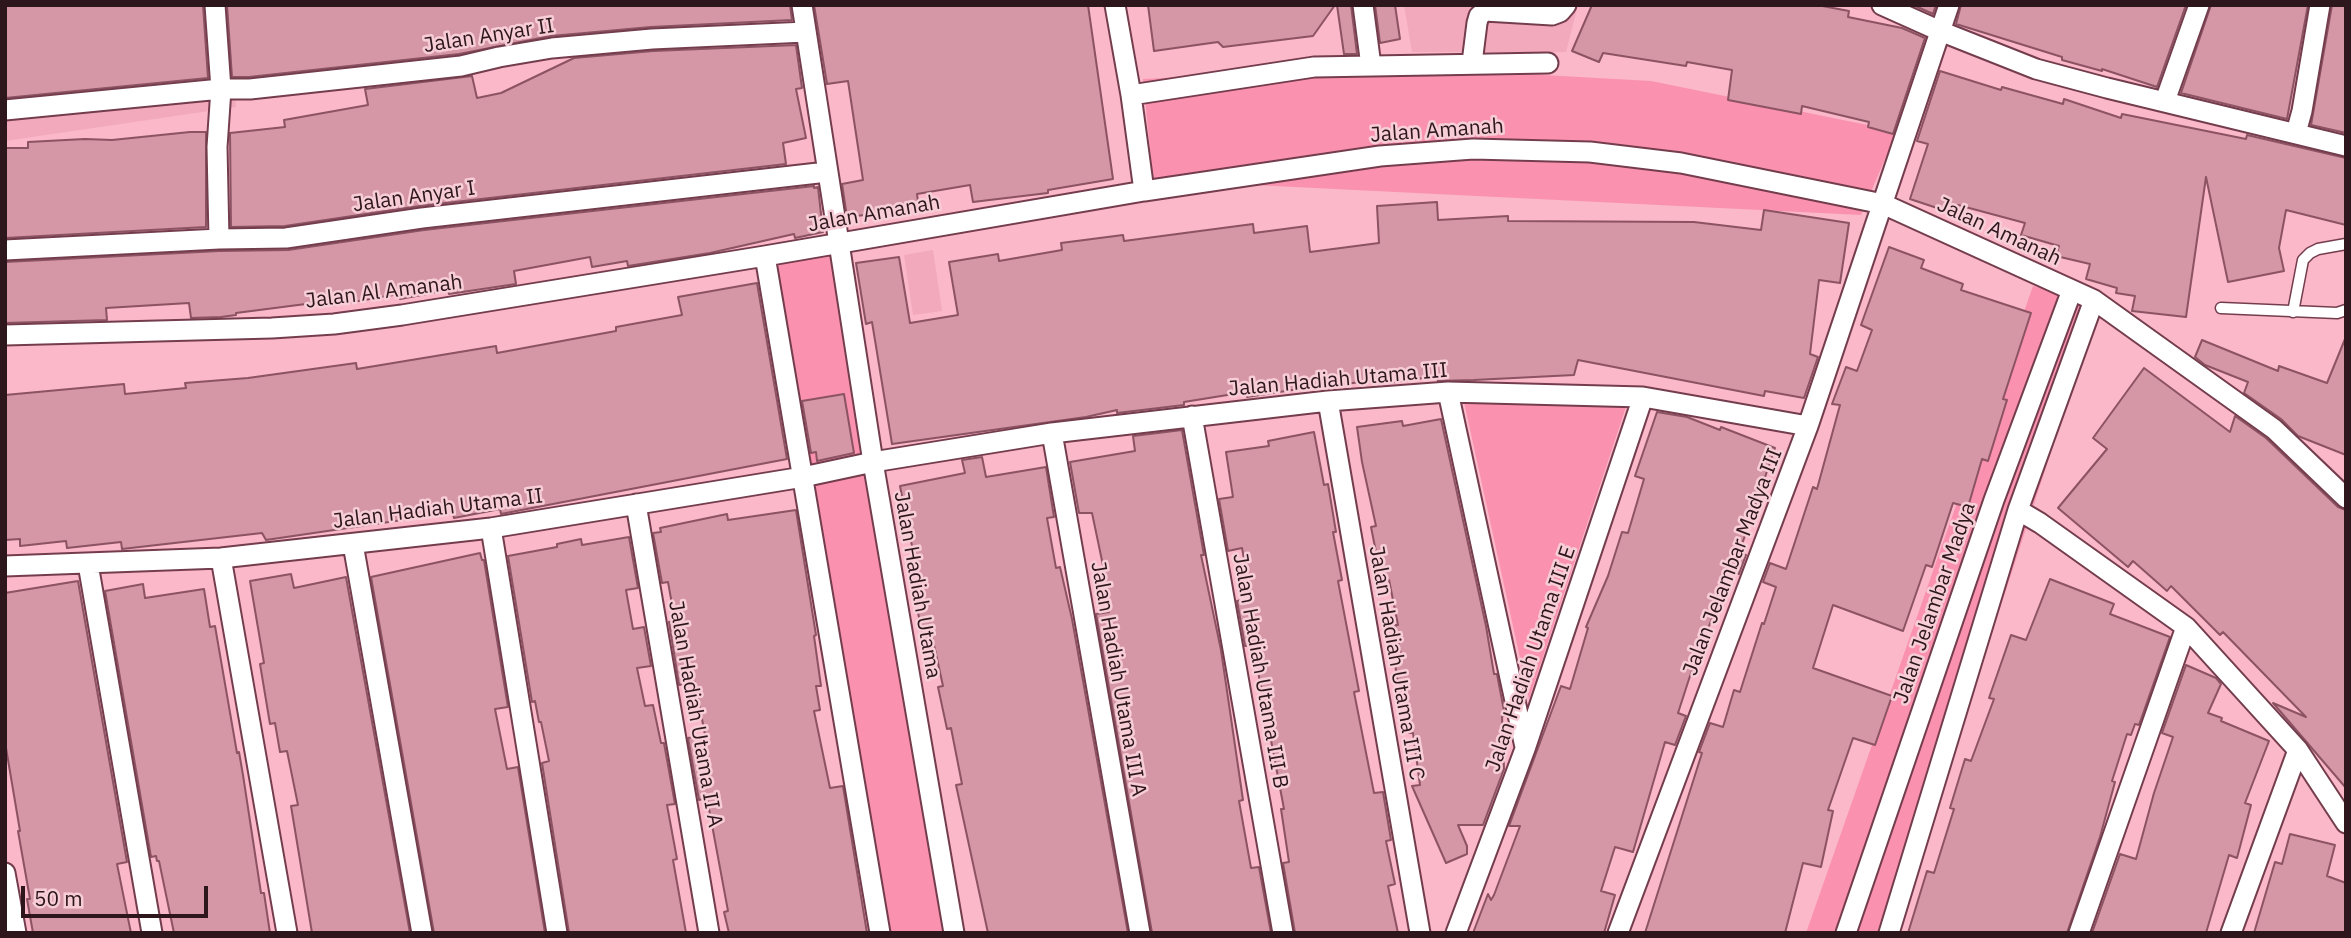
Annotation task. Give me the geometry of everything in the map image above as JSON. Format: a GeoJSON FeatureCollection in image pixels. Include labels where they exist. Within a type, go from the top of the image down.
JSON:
{"type":"FeatureCollection","features":[{"type":"Feature","properties":{"kind":"street"},"geometry":{"type":"LineString","coordinates":[[215,5],[221,89],[216,147],[219,239]]}},
{"type":"Feature","properties":{"kind":"street","name":"Jalan Hadiah Utama"},"geometry":{"type":"LineString","coordinates":[[802,5],[873,462],[954,933]]}},
{"type":"Feature","properties":{"kind":"street"},"geometry":{"type":"LineString","coordinates":[[1115,5],[1144,191]]}},
{"type":"Feature","properties":{"kind":"street"},"geometry":{"type":"LineString","coordinates":[[1363,5],[1371,66]]}},
{"type":"Feature","properties":{"kind":"street"},"geometry":{"type":"LineString","coordinates":[[1472,63],[1477,23],[1479,16],[1485,11],[1552,15],[1560,12],[1566,5]]}},
{"type":"Feature","properties":{"kind":"street"},"geometry":{"type":"LineString","coordinates":[[1882,5],[2036,69],[2346,146]]}},
{"type":"Feature","properties":{"kind":"street","name":"Jalan Jelambar Madya III"},"geometry":{"type":"LineString","coordinates":[[1618,933],[1808,426],[1949,5]]}},
{"type":"Feature","properties":{"kind":"street"},"geometry":{"type":"LineString","coordinates":[[2165,102],[2199,5]]}},
{"type":"Feature","properties":{"kind":"street"},"geometry":{"type":"LineString","coordinates":[[2295,133],[2302,111],[2319,5]]}},
{"type":"Feature","properties":{"kind":"street","name":"Jalan Anyar II"},"geometry":{"type":"LineString","coordinates":[[5,110],[221,89],[250,89],[461,66],[564,47],[652,39],[806,32]]}},
{"type":"Feature","properties":{"kind":"street"},"geometry":{"type":"LineString","coordinates":[[1131,95],[1314,67],[1548,63]]}},
{"type":"Feature","properties":{"kind":"street","name":"Jalan Amanah"},"geometry":{"type":"LineString","coordinates":[[765,256],[1144,191],[1380,156],[1515,149],[1590,152],[1681,163],[1883,204],[2094,300],[2274,429],[2346,498]]}},
{"type":"Feature","properties":{"kind":"street","name":"Jalan Anyar I"},"geometry":{"type":"LineString","coordinates":[[5,250],[286,238],[422,218],[827,172]]}},
{"type":"Feature","properties":{"kind":"street"},"geometry":{"type":"LineString","coordinates":[[765,256],[880,933]]}},
{"type":"Feature","properties":{"kind":"street","name":"Jalan Al Amanah"},"geometry":{"type":"LineString","coordinates":[[5,335],[334,324],[402,316],[765,256]]}},
{"type":"Feature","properties":{"kind":"street","name":"Jalan Jelambar Madya"},"geometry":{"type":"LineString","coordinates":[[1846,933],[1994,500],[2072,290]]}},
{"type":"Feature","properties":{"kind":"street"},"geometry":{"type":"LineString","coordinates":[[1889,933],[2018,510],[2094,300]]}},
{"type":"Feature","properties":{"kind":"street"},"geometry":{"type":"LineString","coordinates":[[1448,392],[1525,749]]}},
{"type":"Feature","properties":{"kind":"street","name":"Jalan Hadiah Utama III"},"geometry":{"type":"LineString","coordinates":[[873,462],[1052,433],[1328,401],[1448,392],[1643,397],[1808,426]]}},
{"type":"Feature","properties":{"kind":"street","name":"Jalan Hadiah Utama III E"},"geometry":{"type":"LineString","coordinates":[[1456,933],[1525,749],[1643,397]]}},
{"type":"Feature","properties":{"kind":"street","name":"Jalan Hadiah Utama III C"},"geometry":{"type":"LineString","coordinates":[[1328,401],[1420,933]]}},
{"type":"Feature","properties":{"kind":"street","name":"Jalan Hadiah Utama III B"},"geometry":{"type":"LineString","coordinates":[[1192,416],[1283,933]]}},
{"type":"Feature","properties":{"kind":"street","name":"Jalan Hadiah Utama III A"},"geometry":{"type":"LineString","coordinates":[[1052,433],[1140,933]]}},
{"type":"Feature","properties":{"kind":"street","name":"Jalan Hadiah Utama II"},"geometry":{"type":"LineString","coordinates":[[5,566],[221,558],[491,528],[803,477],[873,462]]}},
{"type":"Feature","properties":{"kind":"street","name":"Jalan Hadiah Utama II A"},"geometry":{"type":"LineString","coordinates":[[636,504],[709,933]]}},
{"type":"Feature","properties":{"kind":"street"},"geometry":{"type":"LineString","coordinates":[[2018,510],[2186,627],[2298,750],[2346,823]]}},
{"type":"Feature","properties":{"kind":"street"},"geometry":{"type":"LineString","coordinates":[[491,528],[557,933]]}},
{"type":"Feature","properties":{"kind":"street"},"geometry":{"type":"LineString","coordinates":[[353,544],[422,933]]}},
{"type":"Feature","properties":{"kind":"street"},"geometry":{"type":"LineString","coordinates":[[221,558],[287,933]]}},
{"type":"Feature","properties":{"kind":"street"},"geometry":{"type":"LineString","coordinates":[[88,564],[152,933]]}},
{"type":"Feature","properties":{"kind":"street"},"geometry":{"type":"LineString","coordinates":[[2079,933],[2186,627]]}},
{"type":"Feature","properties":{"kind":"street"},"geometry":{"type":"LineString","coordinates":[[2231,933],[2298,750]]}},
{"type":"Feature","properties":{"kind":"street"},"geometry":{"type":"LineString","coordinates":[[5,873],[16,933]]}},
{"type":"Feature","properties":{"kind":"lane"},"geometry":{"type":"LineString","coordinates":[[2293,312],[2303,260],[2318,249],[2346,244]]}},
{"type":"Feature","properties":{"kind":"lane"},"geometry":{"type":"LineString","coordinates":[[2221,308],[2337,313],[2346,310]]}},
{"type":"Feature","properties":{"kind":"shaded area"},"geometry":{"type":"Polygon","coordinates":[[[5,5],[224,5],[236,107],[5,141],[5,5]]]}},
{"type":"Feature","properties":{"kind":"shaded area"},"geometry":{"type":"Polygon","coordinates":[[[1404,5],[1578,5],[1566,52],[1412,52],[1404,5]]]}},
{"type":"Feature","properties":{"kind":"shaded area"},"geometry":{"type":"Polygon","coordinates":[[[1525,74],[1651,81],[1897,131],[1861,215],[1153,180],[1143,79],[1224,75],[1339,77],[1525,74]]]}},
{"type":"Feature","properties":{"kind":"shaded area"},"geometry":{"type":"Polygon","coordinates":[[[933,250],[942,311],[913,315],[904,255],[933,250]]]}},
{"type":"Feature","properties":{"kind":"shaded area"},"geometry":{"type":"Polygon","coordinates":[[[835,253],[953,933],[886,933],[773,265],[835,253]]]}},
{"type":"Feature","properties":{"kind":"shaded area"},"geometry":{"type":"Polygon","coordinates":[[[2033,286],[2099,305],[1894,933],[1806,933],[2033,286]]]}},
{"type":"Feature","properties":{"kind":"shaded area"},"geometry":{"type":"Polygon","coordinates":[[[1464,402],[1626,407],[1529,699],[1464,402]]]}},
{"type":"Feature","properties":{"kind":"building"},"geometry":{"type":"Polygon","coordinates":[[[5,5],[203,5],[208,78],[5,98],[5,5]]]}},
{"type":"Feature","properties":{"kind":"building"},"geometry":{"type":"Polygon","coordinates":[[[227,5],[790,5],[792,20],[651,27],[551,36],[459,54],[232,77],[227,5]]]}},
{"type":"Feature","properties":{"kind":"building"},"geometry":{"type":"Polygon","coordinates":[[[814,5],[1088,5],[1113,179],[1048,190],[1048,193],[973,202],[970,185],[917,194],[919,209],[847,217],[842,184],[863,180],[848,81],[827,84],[814,5]]]}},
{"type":"Feature","properties":{"kind":"building"},"geometry":{"type":"Polygon","coordinates":[[[1148,5],[1335,5],[1313,36],[1223,47],[1218,42],[1154,51],[1148,5]]]}},
{"type":"Feature","properties":{"kind":"building"},"geometry":{"type":"Polygon","coordinates":[[[1337,5],[1351,5],[1357,54],[1344,54],[1337,5]]]}},
{"type":"Feature","properties":{"kind":"building"},"geometry":{"type":"Polygon","coordinates":[[[1375,5],[1395,5],[1400,39],[1380,43],[1375,5]]]}},
{"type":"Feature","properties":{"kind":"building"},"geometry":{"type":"Polygon","coordinates":[[[1592,5],[1817,5],[1849,11],[1848,17],[1902,28],[1925,38],[1893,134],[1868,127],[1869,122],[1802,106],[1801,114],[1728,100],[1732,70],[1603,53],[1599,62],[1572,51],[1592,5]]]}},
{"type":"Feature","properties":{"kind":"building"},"geometry":{"type":"Polygon","coordinates":[[[1913,5],[1936,5],[1933,14],[1913,5]]]}},
{"type":"Feature","properties":{"kind":"building"},"geometry":{"type":"Polygon","coordinates":[[[1961,5],[2186,5],[2157,87],[2102,69],[2062,60],[2062,57],[1956,24],[1961,5]]]}},
{"type":"Feature","properties":{"kind":"building"},"geometry":{"type":"Polygon","coordinates":[[[2211,5],[2308,5],[2287,119],[2181,93],[2211,5]]]}},
{"type":"Feature","properties":{"kind":"building"},"geometry":{"type":"Polygon","coordinates":[[[2332,5],[2346,5],[2346,133],[2311,125],[2332,5]]]}},
{"type":"Feature","properties":{"kind":"building"},"geometry":{"type":"Polygon","coordinates":[[[796,45],[802,88],[796,89],[806,138],[783,143],[786,164],[420,206],[285,226],[231,227],[230,133],[285,127],[284,120],[368,105],[365,89],[472,76],[477,98],[501,93],[574,58],[653,51],[796,45]]]}},
{"type":"Feature","properties":{"kind":"building"},"geometry":{"type":"Polygon","coordinates":[[[1940,71],[2001,90],[2002,87],[2063,104],[2064,99],[2121,118],[2122,114],[2246,139],[2247,135],[2346,158],[2346,225],[2286,210],[2279,248],[2284,271],[2228,282],[2206,177],[2186,317],[2132,311],[2135,296],[2116,293],[2117,288],[2086,279],[2090,264],[2056,256],[2059,246],[2021,235],[2025,223],[1958,205],[1955,214],[1910,199],[1928,144],[1917,141],[1940,71]]]}},
{"type":"Feature","properties":{"kind":"building"},"geometry":{"type":"Polygon","coordinates":[[[206,132],[206,227],[5,238],[5,148],[28,148],[28,142],[112,140],[206,132]]]}},
{"type":"Feature","properties":{"kind":"building"},"geometry":{"type":"Polygon","coordinates":[[[818,187],[823,232],[795,238],[794,234],[710,253],[628,266],[627,261],[592,267],[590,257],[514,271],[516,284],[449,294],[448,290],[400,299],[399,294],[330,306],[329,301],[221,317],[191,318],[189,303],[106,308],[107,320],[5,323],[5,262],[288,250],[424,230],[818,187]]]}},
{"type":"Feature","properties":{"kind":"building"},"geometry":{"type":"Polygon","coordinates":[[[1437,202],[1438,220],[1508,216],[1508,221],[1694,222],[1761,230],[1764,210],[1849,223],[1840,283],[1819,280],[1810,354],[1818,357],[1804,398],[1765,391],[1764,396],[1578,360],[1574,375],[1438,381],[1437,376],[1389,383],[1388,378],[1247,397],[1246,392],[1184,402],[1184,405],[1117,413],[1117,410],[1086,417],[892,444],[872,322],[866,324],[856,263],[899,257],[910,323],[958,315],[949,262],[998,254],[999,261],[1062,250],[1061,243],[1123,235],[1124,241],[1253,224],[1254,233],[1307,226],[1310,252],[1379,243],[1377,206],[1437,202]]]}},
{"type":"Feature","properties":{"kind":"building"},"geometry":{"type":"Polygon","coordinates":[[[1889,247],[1924,260],[1921,268],[1963,284],[1961,290],[2031,313],[2003,399],[2007,400],[1988,461],[1982,459],[1968,507],[1953,503],[1932,567],[1926,565],[1903,631],[1833,605],[1813,668],[1892,696],[1875,745],[1853,738],[1828,810],[1833,811],[1821,867],[1803,863],[1785,933],[1645,933],[1710,723],[1723,727],[1734,690],[1740,692],[1762,623],[1764,624],[1776,587],[1763,582],[1770,563],[1786,569],[1813,487],[1817,489],[1840,405],[1832,404],[1846,367],[1857,371],[1872,330],[1861,325],[1889,247]]]}},
{"type":"Feature","properties":{"kind":"building"},"geometry":{"type":"Polygon","coordinates":[[[757,283],[787,459],[501,514],[500,509],[454,518],[452,510],[416,518],[266,540],[262,533],[122,549],[121,542],[67,548],[66,541],[20,546],[20,539],[5,540],[5,395],[124,384],[125,394],[186,388],[185,383],[248,378],[356,363],[357,369],[496,346],[497,353],[616,331],[616,327],[682,315],[678,297],[757,283]]]}},
{"type":"Feature","properties":{"kind":"building"},"geometry":{"type":"Polygon","coordinates":[[[2345,339],[2346,455],[2298,436],[2281,419],[2244,393],[2248,382],[2205,365],[2195,357],[2202,340],[2278,371],[2279,366],[2327,383],[2345,339]]]}},
{"type":"Feature","properties":{"kind":"building"},"geometry":{"type":"Polygon","coordinates":[[[2144,368],[2230,432],[2235,416],[2266,438],[2338,507],[2346,510],[2346,788],[2273,703],[2306,717],[2223,632],[2220,635],[2171,586],[2167,591],[2133,561],[2128,567],[2058,508],[2107,449],[2093,438],[2144,368]]]}},
{"type":"Feature","properties":{"kind":"building"},"geometry":{"type":"Polygon","coordinates":[[[844,394],[854,453],[817,461],[816,452],[811,453],[802,401],[844,394]]]}},
{"type":"Feature","properties":{"kind":"building"},"geometry":{"type":"Polygon","coordinates":[[[1657,412],[1687,417],[1720,430],[1721,427],[1775,448],[1739,553],[1746,555],[1739,574],[1730,571],[1690,676],[1678,713],[1686,716],[1675,745],[1665,742],[1633,852],[1615,847],[1601,891],[1615,895],[1604,933],[1473,933],[1488,894],[1491,900],[1494,895],[1520,826],[1509,826],[1561,686],[1570,689],[1588,628],[1586,627],[1608,576],[1622,532],[1628,533],[1644,479],[1635,476],[1657,412]]]}},
{"type":"Feature","properties":{"kind":"building"},"geometry":{"type":"Polygon","coordinates":[[[1441,419],[1505,716],[1502,716],[1504,769],[1483,825],[1458,825],[1467,846],[1467,854],[1446,863],[1412,786],[1420,785],[1413,733],[1409,733],[1397,678],[1394,656],[1401,655],[1395,625],[1398,625],[1389,580],[1382,582],[1371,527],[1376,526],[1357,427],[1402,421],[1403,426],[1441,419]]]}},
{"type":"Feature","properties":{"kind":"building"},"geometry":{"type":"Polygon","coordinates":[[[1182,430],[1204,555],[1201,555],[1221,650],[1243,800],[1239,801],[1251,868],[1259,867],[1271,933],[1152,933],[1096,614],[1109,612],[1105,575],[1092,513],[1079,513],[1070,462],[1135,451],[1133,436],[1182,430]]]}},
{"type":"Feature","properties":{"kind":"building"},"geometry":{"type":"Polygon","coordinates":[[[1314,432],[1324,485],[1328,484],[1336,532],[1333,532],[1342,580],[1338,581],[1359,691],[1354,692],[1374,793],[1383,792],[1391,840],[1386,841],[1395,884],[1388,886],[1398,933],[1295,933],[1283,863],[1289,862],[1281,809],[1284,809],[1253,645],[1245,646],[1237,601],[1251,598],[1242,548],[1228,551],[1219,499],[1233,497],[1226,452],[1269,446],[1268,441],[1314,432]]]}},
{"type":"Feature","properties":{"kind":"building"},"geometry":{"type":"Polygon","coordinates":[[[982,457],[986,477],[1046,467],[1054,517],[1047,518],[1056,568],[1060,567],[1072,619],[1128,933],[988,933],[956,785],[962,784],[951,728],[947,729],[938,687],[943,686],[932,636],[923,638],[915,597],[922,596],[900,486],[965,473],[962,460],[982,457]]]}},
{"type":"Feature","properties":{"kind":"building"},"geometry":{"type":"Polygon","coordinates":[[[796,510],[816,635],[821,686],[816,686],[820,710],[814,711],[830,788],[843,786],[867,933],[729,933],[724,912],[728,911],[707,798],[699,800],[688,738],[705,735],[695,682],[679,685],[669,622],[675,621],[668,582],[662,583],[653,533],[661,532],[660,528],[727,514],[728,520],[796,510]]]}},
{"type":"Feature","properties":{"kind":"building"},"geometry":{"type":"Polygon","coordinates":[[[629,537],[638,588],[626,590],[633,629],[644,627],[651,666],[637,668],[645,706],[653,705],[661,743],[664,743],[675,804],[667,805],[677,859],[673,860],[686,933],[569,933],[542,763],[549,761],[535,701],[532,702],[508,556],[557,547],[557,544],[581,539],[582,545],[629,537]]]}},
{"type":"Feature","properties":{"kind":"building"},"geometry":{"type":"Polygon","coordinates":[[[480,553],[484,560],[508,707],[495,709],[507,769],[518,767],[545,933],[434,933],[371,577],[480,553]]]}},
{"type":"Feature","properties":{"kind":"building"},"geometry":{"type":"Polygon","coordinates":[[[291,574],[294,588],[346,577],[410,933],[312,933],[291,806],[298,805],[287,751],[280,752],[275,723],[270,724],[260,664],[264,663],[250,581],[291,574]]]}},
{"type":"Feature","properties":{"kind":"building"},"geometry":{"type":"Polygon","coordinates":[[[2050,579],[2114,604],[2110,614],[2170,637],[2139,725],[2135,724],[2131,735],[2127,734],[2112,781],[2115,782],[2100,837],[2067,933],[1908,933],[1927,871],[1934,873],[1954,809],[1950,808],[1965,759],[1971,761],[1994,699],[1989,698],[2011,635],[2026,640],[2050,579]]]}},
{"type":"Feature","properties":{"kind":"building"},"geometry":{"type":"Polygon","coordinates":[[[78,581],[127,862],[117,864],[131,933],[33,933],[27,899],[30,899],[5,742],[5,593],[78,581]]]}},
{"type":"Feature","properties":{"kind":"building"},"geometry":{"type":"Polygon","coordinates":[[[143,584],[145,598],[204,589],[210,627],[215,626],[270,933],[174,933],[159,861],[156,856],[151,857],[105,591],[143,584]]]}},
{"type":"Feature","properties":{"kind":"building"},"geometry":{"type":"Polygon","coordinates":[[[2186,665],[2216,678],[2221,684],[2208,713],[2269,741],[2245,803],[2251,805],[2237,858],[2229,855],[2206,933],[2092,933],[2120,854],[2136,859],[2173,737],[2162,733],[2186,665]]]}},
{"type":"Feature","properties":{"kind":"building"},"geometry":{"type":"Polygon","coordinates":[[[2290,834],[2335,845],[2327,876],[2346,883],[2346,933],[2254,933],[2275,862],[2282,864],[2290,834]]]}}]}
